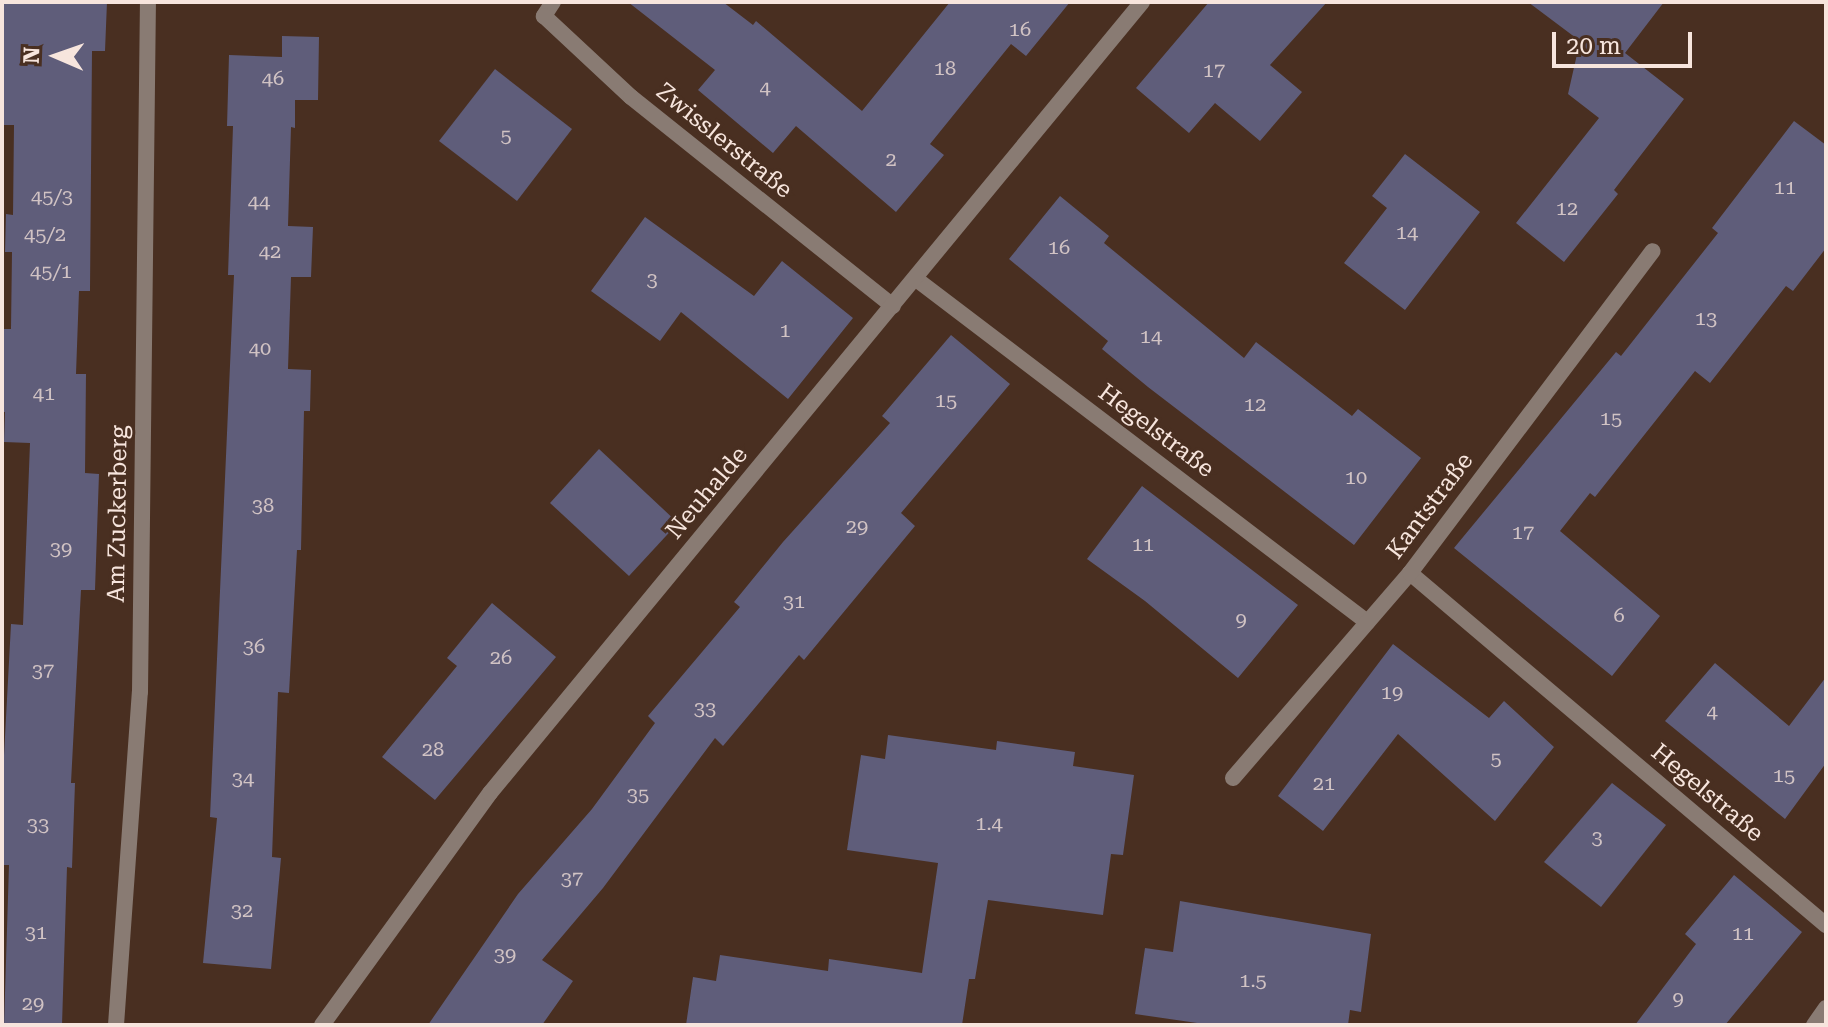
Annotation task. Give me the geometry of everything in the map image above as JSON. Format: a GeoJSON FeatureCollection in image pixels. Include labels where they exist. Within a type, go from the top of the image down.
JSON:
{"type":"FeatureCollection","features":[{"type":"Feature","properties":{"kind":"street","name":"Am Zuckerberg"},"geometry":{"type":"LineString","coordinates":[[116,1025],[140,692],[148,2]]}},
{"type":"Feature","properties":{"kind":"street","name":"Neuhalde"},"geometry":{"type":"LineString","coordinates":[[322,1025],[490,793],[1142,2]]}},
{"type":"Feature","properties":{"kind":"street","name":"Zwisslerstraße"},"geometry":{"type":"LineString","coordinates":[[548,7],[631,97],[893,306]]}},
{"type":"Feature","properties":{"kind":"street","name":"Kantstraße"},"geometry":{"type":"LineString","coordinates":[[1233,778],[1410,573],[1653,251]]}},
{"type":"Feature","properties":{"kind":"street","name":"Hegelstraße"},"geometry":{"type":"LineString","coordinates":[[916,279],[1367,622]]}},
{"type":"Feature","properties":{"kind":"street","name":"Hegelstraße"},"geometry":{"type":"LineString","coordinates":[[1410,573],[1826,925]]}},
{"type":"Feature","properties":{"kind":"street"},"geometry":{"type":"LineString","coordinates":[[1814,1025],[1826,1008]]}},
{"type":"Feature","properties":{"kind":"building"},"geometry":{"type":"Polygon","coordinates":[[[2,2],[107,2],[105,51],[92,51],[90,291],[79,291],[76,374],[86,374],[85,473],[99,474],[95,590],[81,590],[71,783],[75,783],[72,868],[67,867],[62,1025],[4,1025],[9,865],[2,865],[2,793],[11,624],[23,625],[30,443],[4,442],[5,412],[2,412],[2,329],[11,329],[12,252],[5,252],[6,214],[13,215],[14,125],[4,125],[2,2]]]}},
{"type":"Feature","properties":{"kind":"building"},"geometry":{"type":"Polygon","coordinates":[[[628,2],[723,2],[753,25],[756,21],[862,111],[950,2],[1070,2],[1026,56],[1011,44],[930,144],[944,155],[896,212],[796,126],[773,153],[698,90],[715,70],[628,2]]]}},
{"type":"Feature","properties":{"kind":"building"},"geometry":{"type":"Polygon","coordinates":[[[1209,2],[1327,2],[1270,65],[1302,92],[1260,141],[1215,103],[1189,133],[1136,88],[1209,2]]]}},
{"type":"Feature","properties":{"kind":"building"},"geometry":{"type":"Polygon","coordinates":[[[1528,2],[1664,2],[1625,53],[1684,99],[1614,190],[1618,194],[1564,262],[1516,223],[1599,118],[1568,94],[1580,41],[1528,2]]]}},
{"type":"Feature","properties":{"kind":"building"},"geometry":{"type":"Polygon","coordinates":[[[282,36],[319,37],[318,100],[295,100],[295,128],[291,127],[288,226],[313,227],[311,277],[291,277],[288,369],[311,370],[310,411],[304,411],[301,550],[297,550],[289,693],[278,692],[272,857],[281,858],[271,969],[203,963],[217,818],[210,817],[234,275],[228,275],[233,126],[227,126],[229,55],[282,57],[282,36]]]}},
{"type":"Feature","properties":{"kind":"building"},"geometry":{"type":"Polygon","coordinates":[[[495,69],[572,129],[517,201],[439,141],[495,69]]]}},
{"type":"Feature","properties":{"kind":"building"},"geometry":{"type":"Polygon","coordinates":[[[1794,121],[1826,145],[1826,248],[1793,291],[1786,286],[1710,383],[1695,371],[1595,497],[1590,493],[1560,531],[1660,616],[1612,676],[1454,548],[1616,352],[1621,356],[1718,233],[1712,228],[1794,121]]]}},
{"type":"Feature","properties":{"kind":"building"},"geometry":{"type":"Polygon","coordinates":[[[1405,154],[1480,212],[1405,310],[1344,263],[1387,208],[1372,196],[1405,154]]]}},
{"type":"Feature","properties":{"kind":"building"},"geometry":{"type":"Polygon","coordinates":[[[1060,196],[1109,236],[1104,243],[1244,358],[1256,342],[1352,416],[1358,409],[1421,458],[1354,545],[1102,349],[1108,341],[1009,259],[1060,196]]]}},
{"type":"Feature","properties":{"kind":"building"},"geometry":{"type":"Polygon","coordinates":[[[645,217],[754,296],[782,261],[853,318],[788,399],[681,312],[660,341],[591,291],[645,217]]]}},
{"type":"Feature","properties":{"kind":"building"},"geometry":{"type":"Polygon","coordinates":[[[951,335],[1010,384],[901,513],[915,526],[804,660],[799,655],[723,746],[715,738],[603,888],[542,960],[573,981],[542,1025],[428,1025],[518,894],[592,809],[655,723],[648,716],[740,607],[734,602],[783,542],[890,423],[882,416],[951,335]]]}},
{"type":"Feature","properties":{"kind":"building"},"geometry":{"type":"Polygon","coordinates":[[[599,449],[678,523],[629,576],[550,503],[599,449]]]}},
{"type":"Feature","properties":{"kind":"building"},"geometry":{"type":"Polygon","coordinates":[[[1142,486],[1298,605],[1238,678],[1145,601],[1087,559],[1142,486]]]}},
{"type":"Feature","properties":{"kind":"building"},"geometry":{"type":"Polygon","coordinates":[[[492,603],[556,657],[435,800],[382,757],[457,666],[447,658],[492,603]]]}},
{"type":"Feature","properties":{"kind":"building"},"geometry":{"type":"Polygon","coordinates":[[[1393,644],[1489,718],[1504,701],[1554,747],[1495,821],[1398,734],[1323,831],[1278,796],[1393,644]]]}},
{"type":"Feature","properties":{"kind":"building"},"geometry":{"type":"Polygon","coordinates":[[[1715,663],[1789,726],[1826,677],[1826,763],[1785,819],[1665,721],[1715,663]]]}},
{"type":"Feature","properties":{"kind":"building"},"geometry":{"type":"Polygon","coordinates":[[[888,735],[996,750],[997,741],[1075,752],[1073,766],[1134,775],[1123,855],[1111,854],[1103,915],[988,900],[975,979],[969,979],[962,1025],[686,1025],[693,977],[716,981],[720,955],[828,971],[829,959],[922,973],[938,863],[847,850],[861,755],[885,759],[888,735]]]}},
{"type":"Feature","properties":{"kind":"building"},"geometry":{"type":"Polygon","coordinates":[[[1612,783],[1666,825],[1601,907],[1544,862],[1612,783]]]}},
{"type":"Feature","properties":{"kind":"building"},"geometry":{"type":"Polygon","coordinates":[[[1734,875],[1802,932],[1725,1025],[1635,1025],[1696,944],[1685,934],[1734,875]]]}},
{"type":"Feature","properties":{"kind":"building"},"geometry":{"type":"Polygon","coordinates":[[[1180,901],[1371,934],[1361,1012],[1350,1010],[1348,1025],[1211,1025],[1135,1014],[1145,948],[1173,952],[1180,901]]]}}]}
